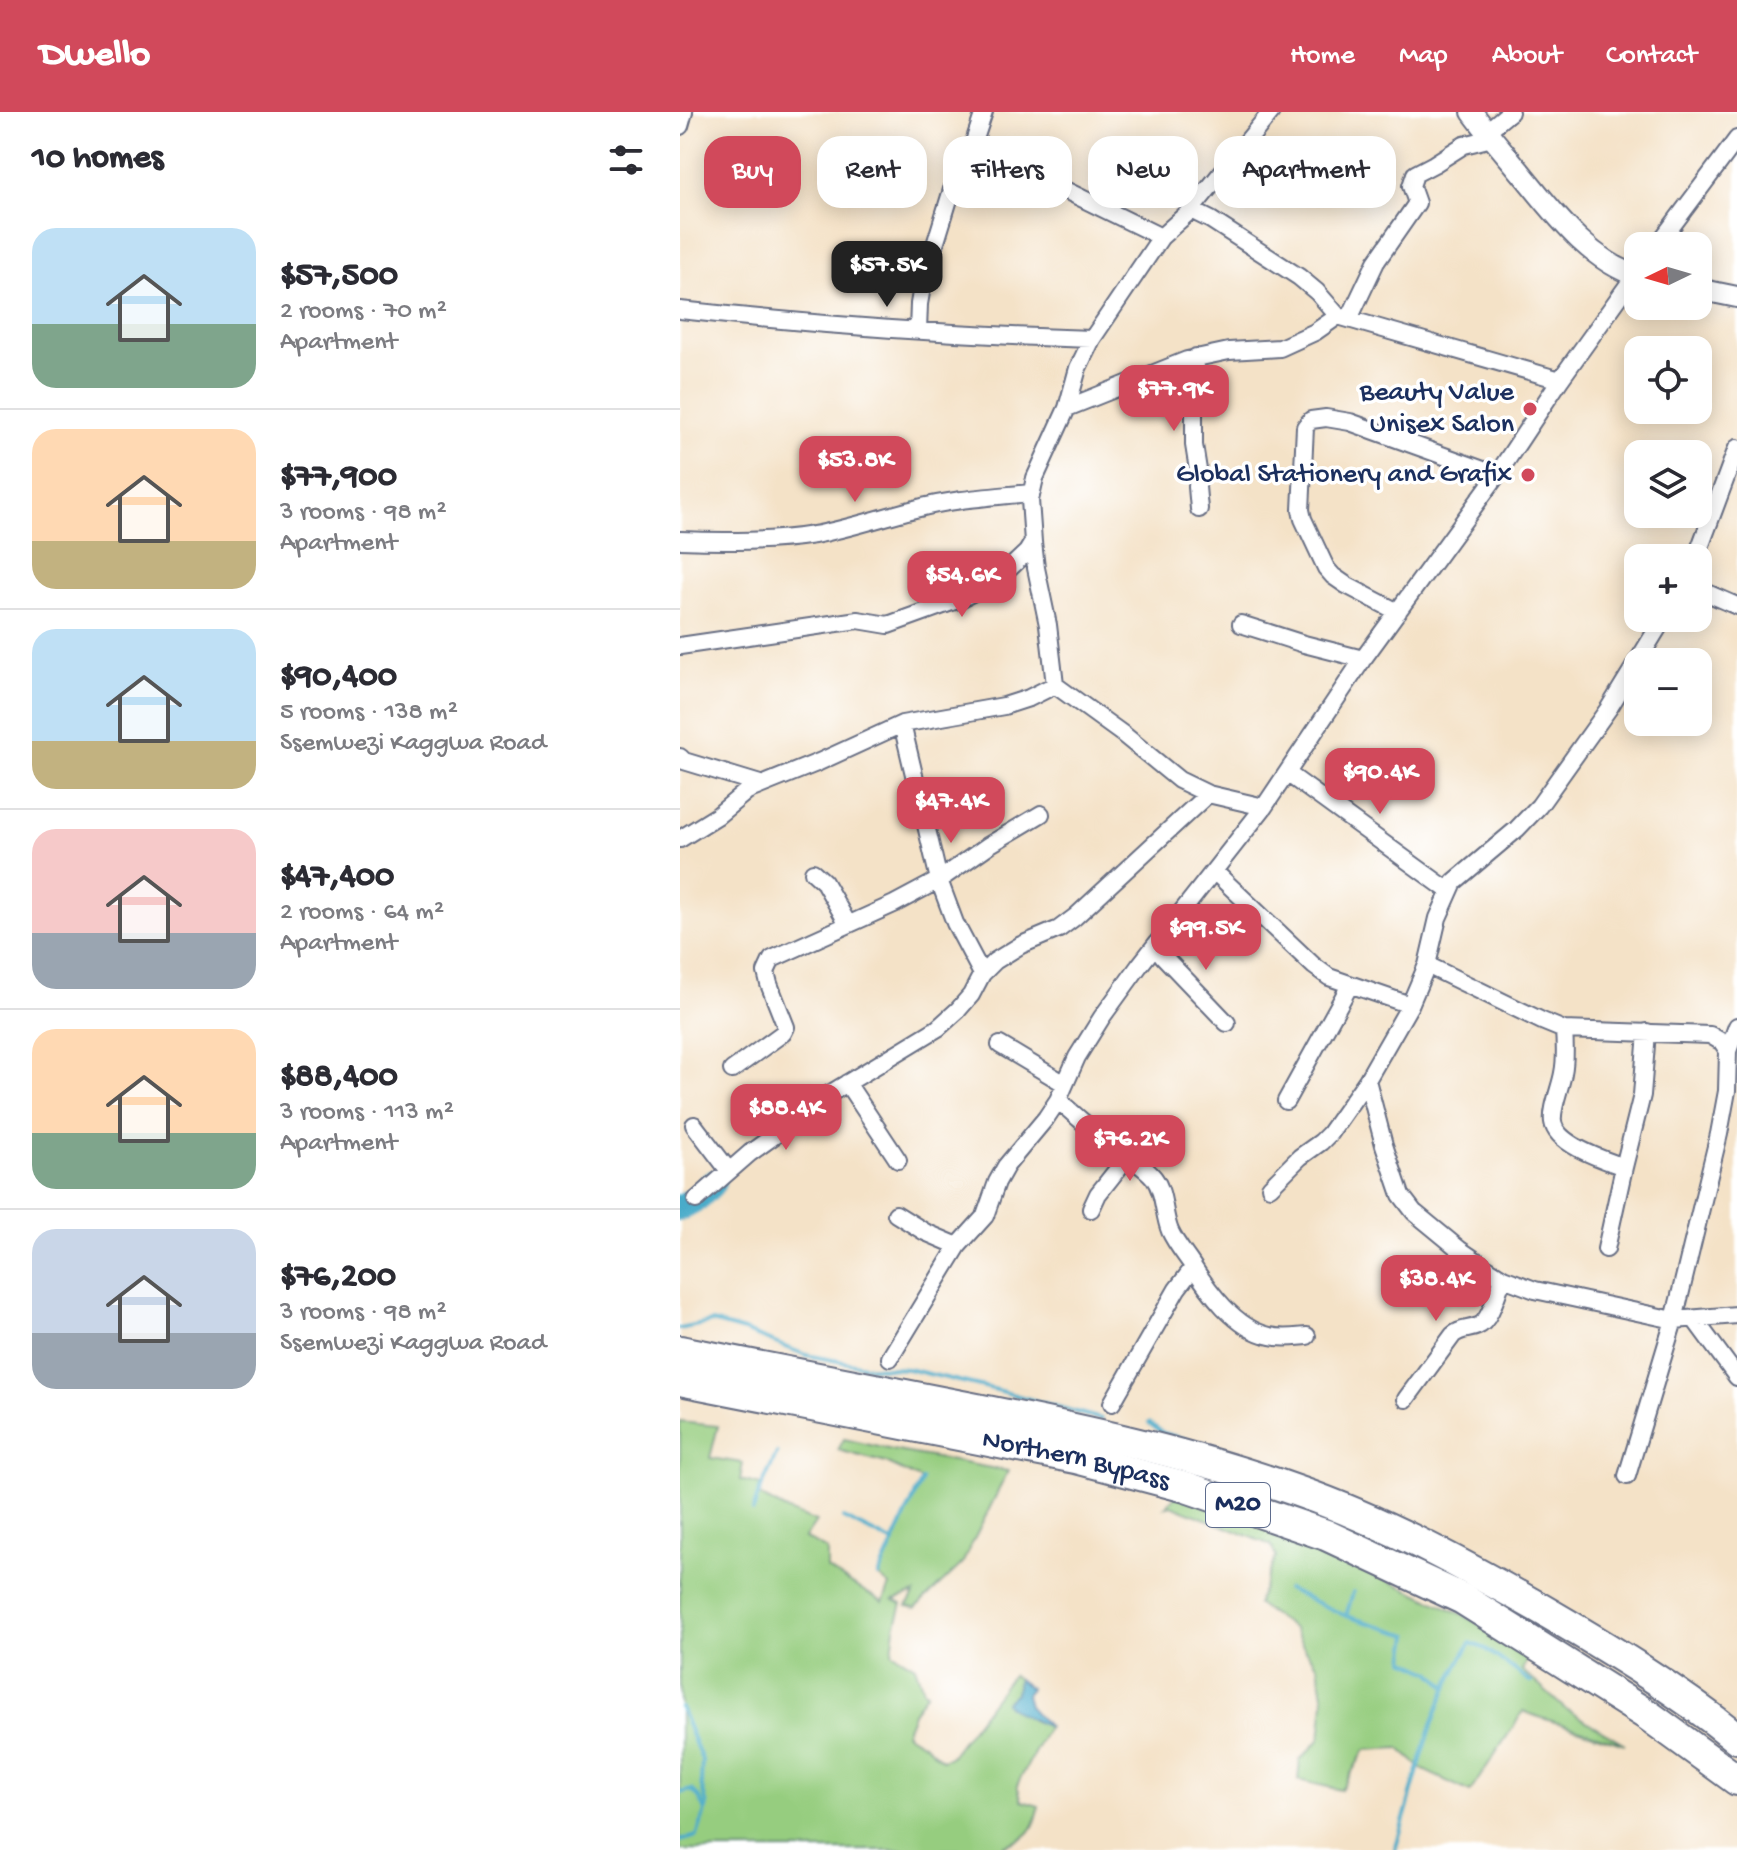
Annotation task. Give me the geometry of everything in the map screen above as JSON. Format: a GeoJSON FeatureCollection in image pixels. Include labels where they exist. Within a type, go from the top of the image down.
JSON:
{"type":"FeatureCollection","features":[{"type":"Feature","properties":{"kind":"highway","name":"Northern Bypass"},"geometry":{"type":"LineString","coordinates":[[680,1351],[1079,1429],[1200,1460],[1296,1490],[1353,1511],[1461,1563],[1639,1668],[1737,1738]]}},
{"type":"Feature","properties":{"kind":"highway","name":"Northern Bypass"},"geometry":{"type":"LineString","coordinates":[[680,1380],[1076,1458],[1186,1487],[1326,1535],[1463,1599],[1649,1716],[1737,1780]]}},
{"type":"Feature","properties":{"kind":"street"},"geometry":{"type":"LineString","coordinates":[[680,126],[684,112]]}},
{"type":"Feature","properties":{"kind":"street"},"geometry":{"type":"LineString","coordinates":[[976,136],[984,112]]}},
{"type":"Feature","properties":{"kind":"street"},"geometry":{"type":"LineString","coordinates":[[1264,807],[1208,794],[1179,780],[1055,685],[1048,625],[1036,568],[1030,493],[1067,408],[1078,368],[1092,339],[1161,237],[1191,210],[1271,112]]}},
{"type":"Feature","properties":{"kind":"street"},"geometry":{"type":"LineString","coordinates":[[1472,112],[1572,232],[1595,252],[1624,270]]}},
{"type":"Feature","properties":{"kind":"street"},"geometry":{"type":"LineString","coordinates":[[1067,408],[1196,357],[1229,351],[1280,348],[1343,318],[1376,262],[1417,203],[1411,186],[1415,174],[1464,145],[1489,135],[1510,112]]}},
{"type":"Feature","properties":{"kind":"street"},"geometry":{"type":"LineString","coordinates":[[1667,232],[1737,139]]}},
{"type":"Feature","properties":{"kind":"street"},"geometry":{"type":"LineString","coordinates":[[1072,193],[1161,237]]}},
{"type":"Feature","properties":{"kind":"street"},"geometry":{"type":"LineString","coordinates":[[918,331],[922,287],[946,208]]}},
{"type":"Feature","properties":{"kind":"street"},"geometry":{"type":"LineString","coordinates":[[1191,210],[1299,277],[1343,318],[1560,380]]}},
{"type":"Feature","properties":{"kind":"street"},"geometry":{"type":"LineString","coordinates":[[890,1358],[958,1246],[985,1216],[1006,1166],[1058,1100],[1077,1057],[1102,1017],[1264,807],[1363,659],[1497,475],[1624,292]]}},
{"type":"Feature","properties":{"kind":"street"},"geometry":{"type":"LineString","coordinates":[[1712,292],[1737,297]]}},
{"type":"Feature","properties":{"kind":"street"},"geometry":{"type":"LineString","coordinates":[[680,310],[989,336],[1092,339]]}},
{"type":"Feature","properties":{"kind":"street"},"geometry":{"type":"LineString","coordinates":[[1196,357],[1194,445],[1199,509]]}},
{"type":"Feature","properties":{"kind":"street"},"geometry":{"type":"LineString","coordinates":[[1398,612],[1346,585],[1326,568],[1303,519],[1301,499],[1305,427],[1311,420],[1326,418],[1350,422],[1497,475]]}},
{"type":"Feature","properties":{"kind":"street"},"geometry":{"type":"LineString","coordinates":[[1701,544],[1737,448]]}},
{"type":"Feature","properties":{"kind":"street"},"geometry":{"type":"LineString","coordinates":[[680,540],[788,538],[818,534],[918,508],[1030,493]]}},
{"type":"Feature","properties":{"kind":"street"},"geometry":{"type":"LineString","coordinates":[[680,646],[858,620],[888,625],[960,599],[996,581],[1027,552],[1033,542]]}},
{"type":"Feature","properties":{"kind":"street"},"geometry":{"type":"LineString","coordinates":[[1712,595],[1737,606]]}},
{"type":"Feature","properties":{"kind":"street"},"geometry":{"type":"LineString","coordinates":[[1241,624],[1363,659]]}},
{"type":"Feature","properties":{"kind":"street"},"geometry":{"type":"LineString","coordinates":[[1270,1187],[1329,1134],[1367,1080],[1410,1005],[1427,965],[1438,918],[1449,891],[1464,873],[1494,850],[1539,806],[1609,708],[1655,632]]}},
{"type":"Feature","properties":{"kind":"street"},"geometry":{"type":"LineString","coordinates":[[680,839],[760,784],[819,762],[902,724],[1004,706],[1055,685]]}},
{"type":"Feature","properties":{"kind":"street"},"geometry":{"type":"LineString","coordinates":[[902,724],[939,880],[955,923],[982,974]]}},
{"type":"Feature","properties":{"kind":"street"},"geometry":{"type":"LineString","coordinates":[[680,757],[684,761],[760,784]]}},
{"type":"Feature","properties":{"kind":"street"},"geometry":{"type":"LineString","coordinates":[[1287,773],[1449,891]]}},
{"type":"Feature","properties":{"kind":"street"},"geometry":{"type":"LineString","coordinates":[[696,1200],[750,1153],[826,1096],[938,1028],[971,995],[982,974],[995,961],[1059,929],[1075,917],[1208,794]]}},
{"type":"Feature","properties":{"kind":"street"},"geometry":{"type":"LineString","coordinates":[[732,1070],[783,1033],[786,1027],[766,972],[772,959],[894,904],[939,880],[1041,814]]}},
{"type":"Feature","properties":{"kind":"street"},"geometry":{"type":"LineString","coordinates":[[813,872],[824,882],[848,924]]}},
{"type":"Feature","properties":{"kind":"street"},"geometry":{"type":"LineString","coordinates":[[1215,872],[1329,977],[1410,1005]]}},
{"type":"Feature","properties":{"kind":"street"},"geometry":{"type":"LineString","coordinates":[[1156,946],[1227,1023]]}},
{"type":"Feature","properties":{"kind":"street"},"geometry":{"type":"LineString","coordinates":[[1427,965],[1564,1030],[1710,1035],[1722,1042],[1728,1051]]}},
{"type":"Feature","properties":{"kind":"street"},"geometry":{"type":"LineString","coordinates":[[1286,1101],[1350,985]]}},
{"type":"Feature","properties":{"kind":"street"},"geometry":{"type":"LineString","coordinates":[[1627,1476],[1674,1320],[1732,1092],[1728,1051],[1737,1026]]}},
{"type":"Feature","properties":{"kind":"street"},"geometry":{"type":"LineString","coordinates":[[1564,1030],[1564,1071],[1553,1117],[1555,1128],[1572,1144],[1624,1167]]}},
{"type":"Feature","properties":{"kind":"street"},"geometry":{"type":"LineString","coordinates":[[1606,1249],[1642,1095],[1647,1032]]}},
{"type":"Feature","properties":{"kind":"street"},"geometry":{"type":"LineString","coordinates":[[1000,1045],[1065,1084]]}},
{"type":"Feature","properties":{"kind":"street"},"geometry":{"type":"LineString","coordinates":[[1367,1080],[1401,1195],[1414,1212],[1459,1249],[1503,1278],[1547,1293],[1674,1320],[1737,1315]]}},
{"type":"Feature","properties":{"kind":"street"},"geometry":{"type":"LineString","coordinates":[[847,1083],[898,1160]]}},
{"type":"Feature","properties":{"kind":"street"},"geometry":{"type":"LineString","coordinates":[[1058,1100],[1155,1179],[1172,1234],[1209,1291],[1222,1305],[1249,1327],[1269,1336],[1307,1336]]}},
{"type":"Feature","properties":{"kind":"street"},"geometry":{"type":"LineString","coordinates":[[694,1125],[729,1171]]}},
{"type":"Feature","properties":{"kind":"street"},"geometry":{"type":"LineString","coordinates":[[1091,1209],[1098,1194],[1128,1156]]}},
{"type":"Feature","properties":{"kind":"street"},"geometry":{"type":"LineString","coordinates":[[896,1214],[925,1232],[958,1246]]}},
{"type":"Feature","properties":{"kind":"street"},"geometry":{"type":"LineString","coordinates":[[1112,1403],[1177,1289],[1193,1268]]}},
{"type":"Feature","properties":{"kind":"street"},"geometry":{"type":"LineString","coordinates":[[1406,1399],[1453,1335],[1461,1329],[1485,1322],[1503,1278]]}},
{"type":"Feature","properties":{"kind":"street"},"geometry":{"type":"LineString","coordinates":[[1695,1320],[1737,1377]]}},
{"type":"Feature","properties":{"kind":"green space"},"geometry":{"type":"Polygon","coordinates":[[[680,1422],[718,1426],[710,1458],[743,1463],[740,1480],[761,1485],[758,1495],[816,1522],[805,1538],[827,1550],[827,1569],[883,1602],[890,1586],[878,1576],[922,1480],[886,1463],[838,1450],[844,1439],[1008,1471],[962,1564],[916,1608],[907,1606],[915,1593],[894,1600],[902,1604],[892,1652],[915,1666],[923,1690],[927,1692],[914,1711],[905,1733],[942,1760],[950,1757],[1012,1675],[1018,1679],[1016,1693],[1006,1703],[1048,1727],[1017,1785],[1022,1801],[1039,1806],[1036,1821],[1025,1836],[1005,1845],[1004,1850],[680,1850],[680,1422]]]}},
{"type":"Feature","properties":{"kind":"green space"},"geometry":{"type":"Polygon","coordinates":[[[1176,1495],[1225,1506],[1462,1614],[1529,1656],[1522,1670],[1564,1708],[1625,1744],[1523,1712],[1470,1792],[1423,1770],[1399,1748],[1365,1750],[1341,1790],[1298,1780],[1300,1760],[1320,1739],[1324,1701],[1318,1666],[1294,1629],[1257,1604],[1276,1556],[1271,1545],[1171,1505],[1165,1507],[1176,1495]]]}},
{"type":"Feature","properties":{"kind":"water"},"geometry":{"type":"Polygon","coordinates":[[[1018,1679],[1030,1688],[1026,1695],[1029,1706],[1048,1727],[1005,1703],[1016,1693],[1018,1679]]]}},
{"type":"Feature","properties":{"kind":"waterway"},"geometry":{"type":"LineString","coordinates":[[680,1208],[698,1198],[713,1183]]}},
{"type":"Feature","properties":{"kind":"waterway"},"geometry":{"type":"LineString","coordinates":[[680,1329],[712,1322],[806,1355],[870,1367],[908,1369],[1101,1419]]}},
{"type":"Feature","properties":{"kind":"waterway"},"geometry":{"type":"LineString","coordinates":[[1149,1423],[1163,1433],[1190,1441]]}},
{"type":"Feature","properties":{"kind":"waterway"},"geometry":{"type":"LineString","coordinates":[[753,1511],[777,1453]]}},
{"type":"Feature","properties":{"kind":"waterway"},"geometry":{"type":"LineString","coordinates":[[878,1576],[922,1480]]}},
{"type":"Feature","properties":{"kind":"waterway"},"geometry":{"type":"LineString","coordinates":[[843,1518],[894,1543]]}},
{"type":"Feature","properties":{"kind":"waterway"},"geometry":{"type":"LineString","coordinates":[[1287,1589],[1346,1616]]}},
{"type":"Feature","properties":{"kind":"waterway"},"geometry":{"type":"LineString","coordinates":[[1353,1592],[1346,1616],[1409,1635],[1405,1660],[1431,1672],[1446,1686]]}},
{"type":"Feature","properties":{"kind":"waterway"},"geometry":{"type":"LineString","coordinates":[[1395,1850],[1435,1717],[1457,1666],[1471,1643],[1486,1649],[1531,1682]]}},
{"type":"Feature","properties":{"kind":"waterway"},"geometry":{"type":"LineString","coordinates":[[680,1707],[702,1760],[701,1784],[707,1805],[697,1836],[680,1841]]}},
{"type":"Feature","properties":{"kind":"waterway"},"geometry":{"type":"LineString","coordinates":[[680,1793],[692,1790],[705,1811]]}},
{"type":"Feature","properties":{"kind":"place","name":"Beauty Value Unisex Salon"},"geometry":{"type":"Point","coordinates":[1530,409]}},
{"type":"Feature","properties":{"kind":"place","name":"Global Stationery and Grafix"},"geometry":{"type":"Point","coordinates":[1528,475]}}]}
